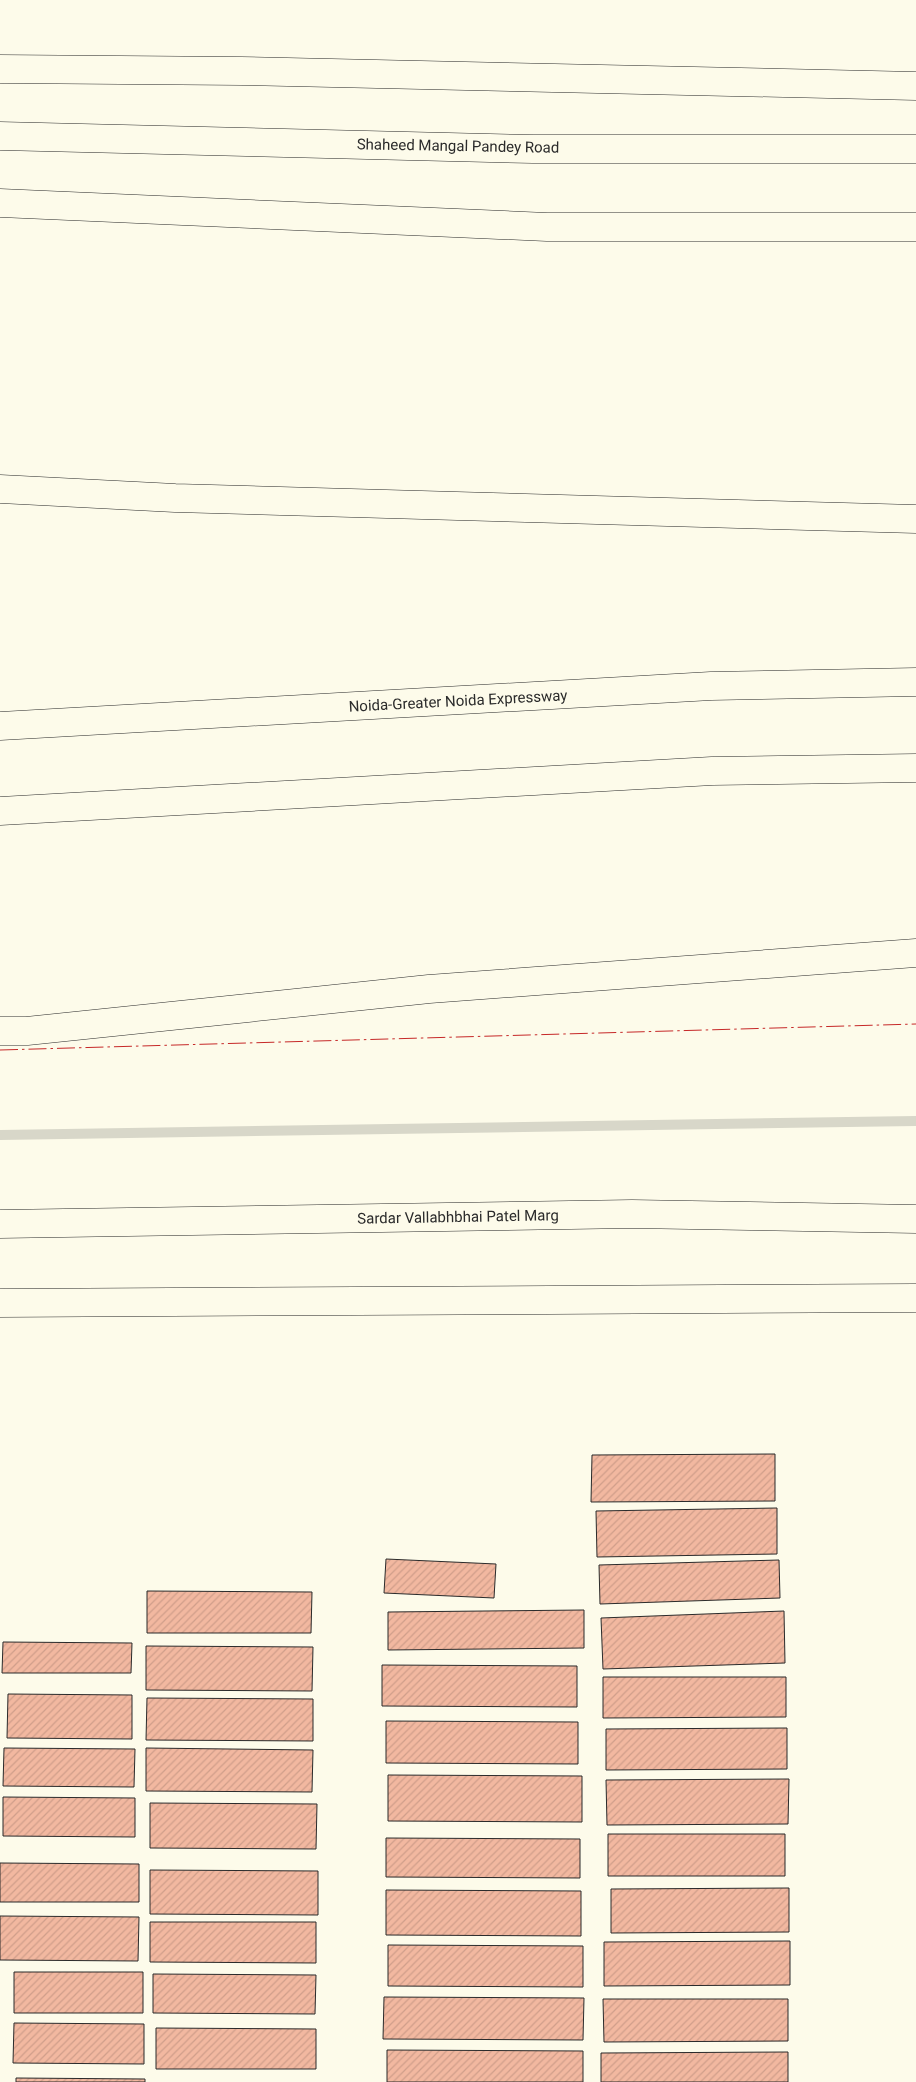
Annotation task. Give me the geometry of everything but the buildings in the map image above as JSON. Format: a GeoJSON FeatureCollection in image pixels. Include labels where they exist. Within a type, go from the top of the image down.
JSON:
{"type":"FeatureCollection","features":[{"type":"Feature","properties":{"kind":"main road"},"geometry":{"type":"LineString","coordinates":[[0,69],[241,71],[916,86]]}},
{"type":"Feature","properties":{"kind":"main road","name":"Shaheed Mangal Pandey Road"},"geometry":{"type":"LineString","coordinates":[[0,136],[533,149],[916,149]]}},
{"type":"Feature","properties":{"kind":"main road"},"geometry":{"type":"LineString","coordinates":[[0,203],[547,227],[916,227]]}},
{"type":"Feature","properties":{"kind":"main road"},"geometry":{"type":"LineString","coordinates":[[0,489],[185,498],[916,519]]}},
{"type":"Feature","properties":{"kind":"main road","name":"Noida-Greater Noida Expressway"},"geometry":{"type":"LineString","coordinates":[[0,726],[711,686],[916,682]]}},
{"type":"Feature","properties":{"kind":"main road"},"geometry":{"type":"LineString","coordinates":[[0,811],[712,771],[916,768]]}},
{"type":"Feature","properties":{"kind":"main road"},"geometry":{"type":"LineString","coordinates":[[0,1031],[26,1031],[429,988],[916,953]]}},
{"type":"Feature","properties":{"kind":"main road","name":"Sardar Vallabhbhai Patel Marg"},"geometry":{"type":"LineString","coordinates":[[0,1224],[632,1214],[916,1220]]}},
{"type":"Feature","properties":{"kind":"main road"},"geometry":{"type":"LineString","coordinates":[[0,1303],[916,1298]]}},
{"type":"Feature","properties":{"kind":"waterway"},"geometry":{"type":"LineString","coordinates":[[0,1135],[916,1121]]}},
{"type":"Feature","properties":{"kind":"power"},"geometry":{"type":"LineString","coordinates":[[0,1050],[916,1024]]}}]}
